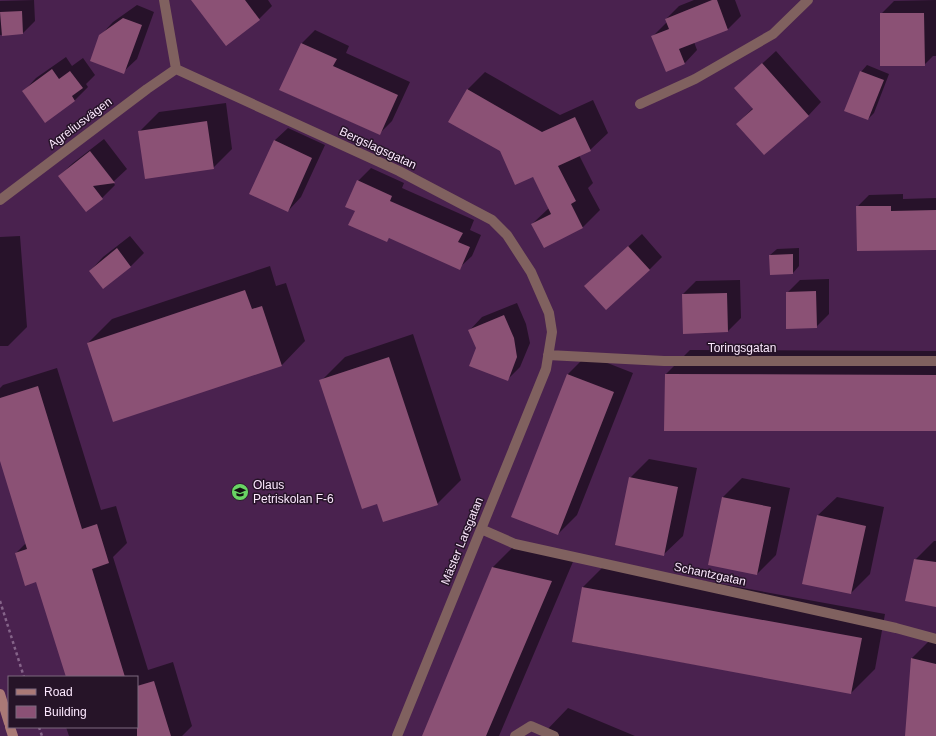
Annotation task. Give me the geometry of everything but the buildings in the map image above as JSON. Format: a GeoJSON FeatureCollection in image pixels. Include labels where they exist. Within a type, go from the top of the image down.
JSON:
{"type":"FeatureCollection","features":[{"type":"Feature","properties":{"kind":"street"},"geometry":{"type":"LineString","coordinates":[[164,0],[176,69]]}},
{"type":"Feature","properties":{"kind":"street"},"geometry":{"type":"LineString","coordinates":[[640,104],[695,79],[773,34],[808,0]]}},
{"type":"Feature","properties":{"kind":"street","name":"Agreliusvägen"},"geometry":{"type":"LineString","coordinates":[[0,200],[147,89],[176,69]]}},
{"type":"Feature","properties":{"kind":"street","name":"Bergslagsgatan"},"geometry":{"type":"LineString","coordinates":[[176,69],[399,171],[492,220],[507,235],[531,272],[549,313],[552,332],[548,355]]}},
{"type":"Feature","properties":{"kind":"street","name":"Toringsgatan"},"geometry":{"type":"LineString","coordinates":[[548,355],[664,361],[936,361]]}},
{"type":"Feature","properties":{"kind":"street","name":"Mäster Larsgatan"},"geometry":{"type":"LineString","coordinates":[[396,736],[546,368],[548,355]]}},
{"type":"Feature","properties":{"kind":"street","name":"Schantzgatan"},"geometry":{"type":"LineString","coordinates":[[481,529],[515,544],[936,639]]}},
{"type":"Feature","properties":{"kind":"street"},"geometry":{"type":"LineString","coordinates":[[0,694],[8,720]]}},
{"type":"Feature","properties":{"kind":"street"},"geometry":{"type":"LineString","coordinates":[[515,736],[530,726],[554,736]]}},
{"type":"Feature","properties":{"kind":"path"},"geometry":{"type":"LineString","coordinates":[[0,601],[24,676]]}},
{"type":"Feature","properties":{"kind":"place","name":"Olaus Petriskolan F-6"},"geometry":{"type":"Point","coordinates":[240,492]}}]}
